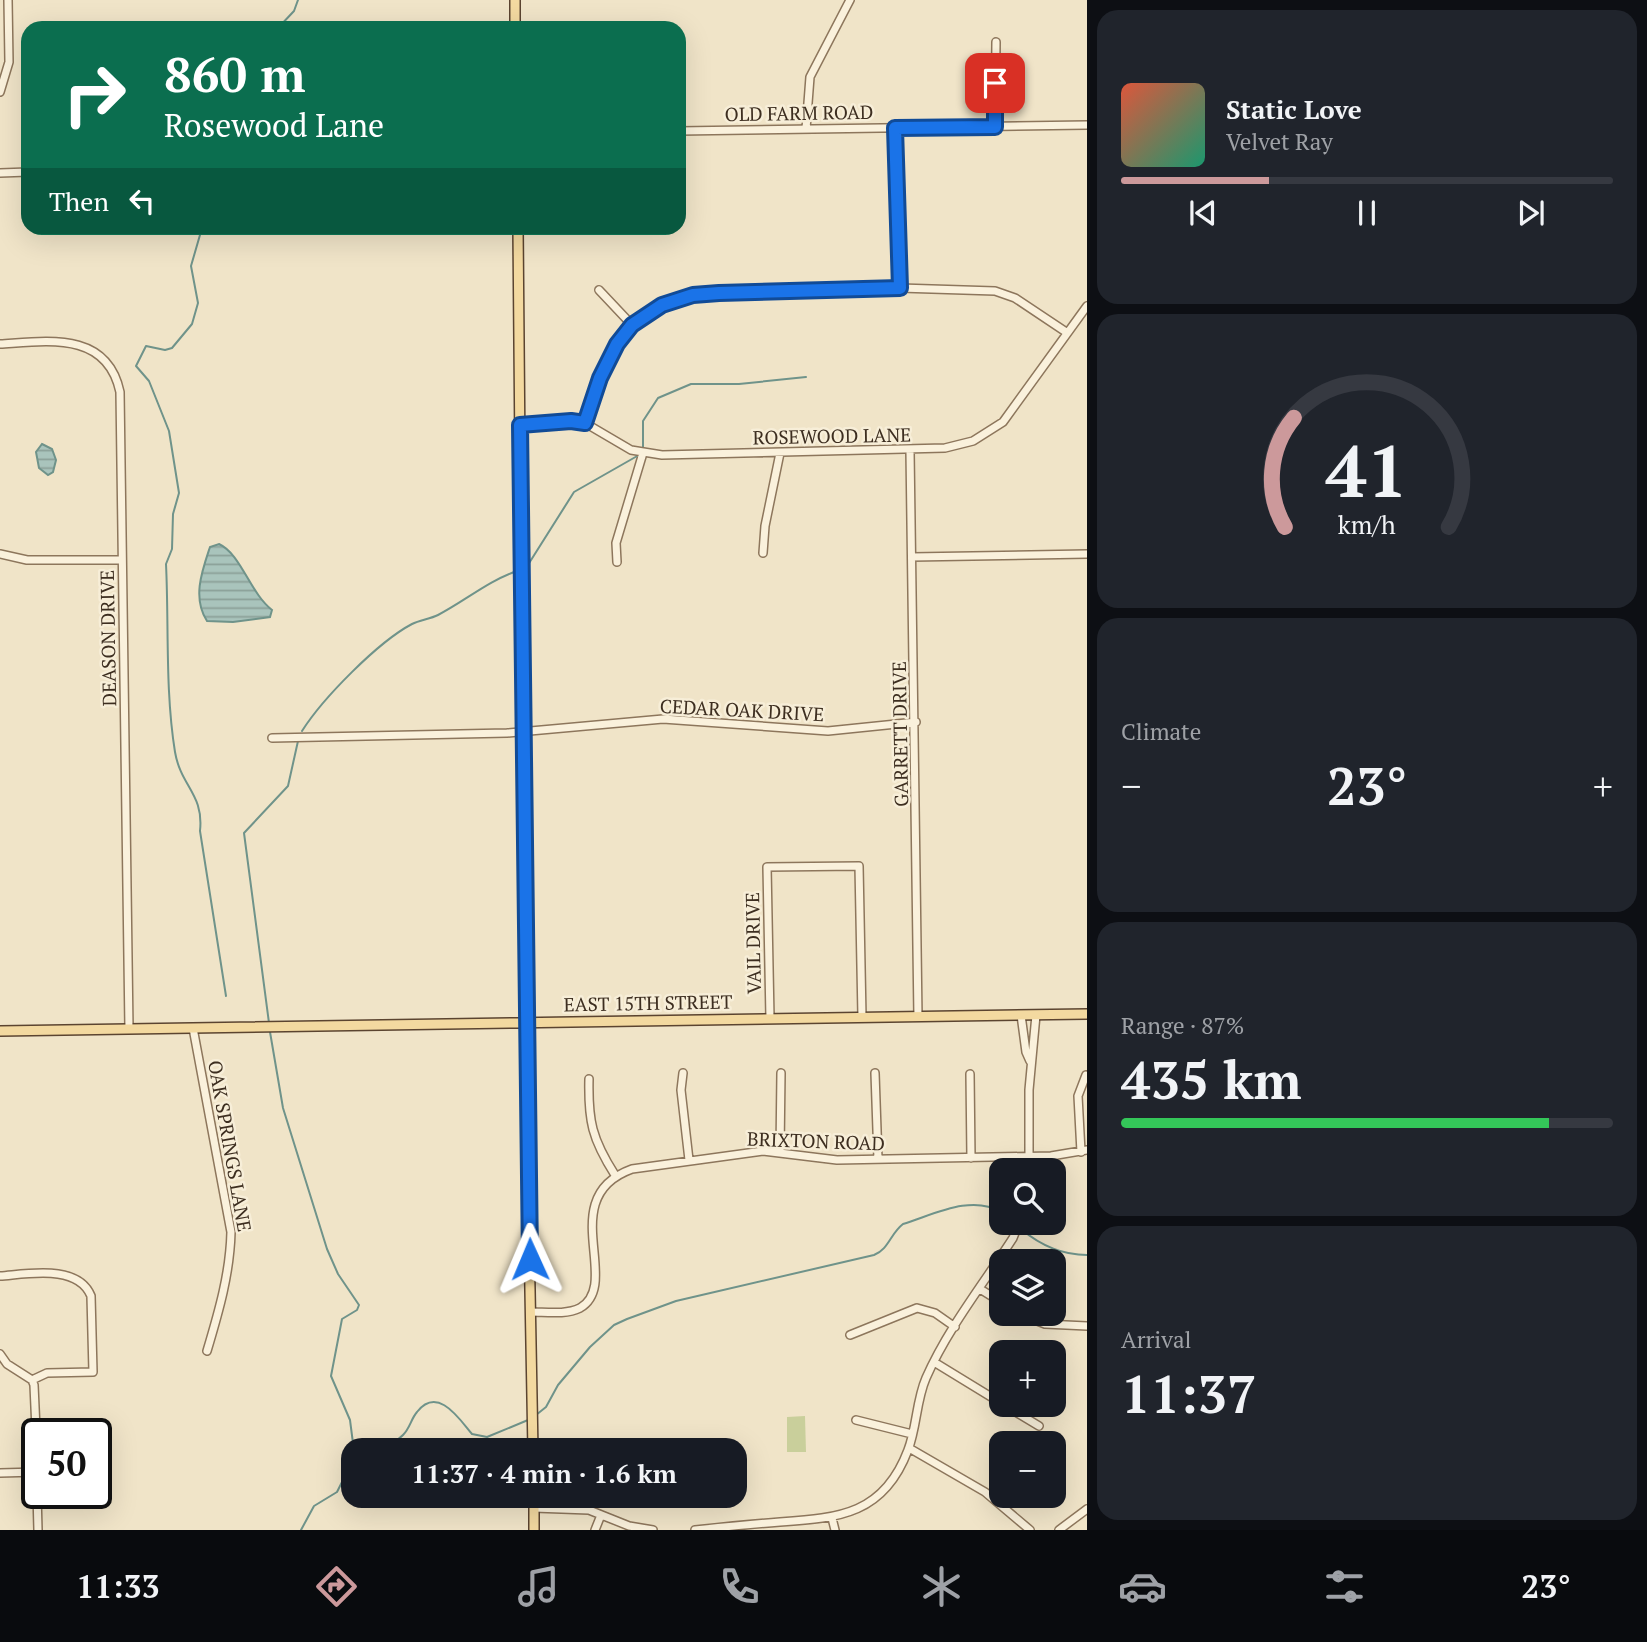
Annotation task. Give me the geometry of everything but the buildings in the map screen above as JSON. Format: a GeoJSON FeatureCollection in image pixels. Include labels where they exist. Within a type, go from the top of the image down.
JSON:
{"type":"FeatureCollection","features":[{"type":"Feature","properties":{"kind":"main road"},"geometry":{"type":"LineString","coordinates":[[515,0],[515,21]]}},
{"type":"Feature","properties":{"kind":"main road"},"geometry":{"type":"LineString","coordinates":[[518,235],[525,1023],[533,1438]]}},
{"type":"Feature","properties":{"kind":"main road","name":"EAST 15TH STREET"},"geometry":{"type":"LineString","coordinates":[[0,1031],[1087,1014]]}},
{"type":"Feature","properties":{"kind":"main road"},"geometry":{"type":"LineString","coordinates":[[534,1508],[534,1530]]}},
{"type":"Feature","properties":{"kind":"street"},"geometry":{"type":"LineString","coordinates":[[0,92],[9,62],[8,0]]}},
{"type":"Feature","properties":{"kind":"street"},"geometry":{"type":"LineString","coordinates":[[806,129],[810,77],[850,0]]}},
{"type":"Feature","properties":{"kind":"street"},"geometry":{"type":"LineString","coordinates":[[995,127],[996,42]]}},
{"type":"Feature","properties":{"kind":"street","name":"OLD FARM ROAD"},"geometry":{"type":"LineString","coordinates":[[686,131],[1087,125]]}},
{"type":"Feature","properties":{"kind":"street"},"geometry":{"type":"LineString","coordinates":[[895,128],[900,288]]}},
{"type":"Feature","properties":{"kind":"street"},"geometry":{"type":"LineString","coordinates":[[0,173],[21,172]]}},
{"type":"Feature","properties":{"kind":"street"},"geometry":{"type":"LineString","coordinates":[[520,425],[571,421],[585,423],[600,378],[617,344],[632,325],[662,305],[693,295],[900,288],[967,289],[1007,294],[1066,332]]}},
{"type":"Feature","properties":{"kind":"street"},"geometry":{"type":"LineString","coordinates":[[598,290],[632,325]]}},
{"type":"Feature","properties":{"kind":"street","name":"ROSEWOOD LANE"},"geometry":{"type":"LineString","coordinates":[[585,423],[614,442],[640,453],[910,451],[960,445],[973,441],[1003,422],[1087,306]]}},
{"type":"Feature","properties":{"kind":"street","name":"DEASON DRIVE"},"geometry":{"type":"LineString","coordinates":[[0,344],[50,340],[97,352],[113,368],[120,392],[129,1029]]}},
{"type":"Feature","properties":{"kind":"street","name":"GARRETT DRIVE"},"geometry":{"type":"LineString","coordinates":[[910,451],[916,722],[918,1017]]}},
{"type":"Feature","properties":{"kind":"street"},"geometry":{"type":"LineString","coordinates":[[617,562],[616,543],[640,453]]}},
{"type":"Feature","properties":{"kind":"street"},"geometry":{"type":"LineString","coordinates":[[764,553],[765,526],[780,453]]}},
{"type":"Feature","properties":{"kind":"street"},"geometry":{"type":"LineString","coordinates":[[0,554],[27,560],[122,560]]}},
{"type":"Feature","properties":{"kind":"street"},"geometry":{"type":"LineString","coordinates":[[912,556],[1087,554]]}},
{"type":"Feature","properties":{"kind":"street","name":"CEDAR OAK DRIVE"},"geometry":{"type":"LineString","coordinates":[[272,737],[524,732],[663,719],[828,731],[916,722]]}},
{"type":"Feature","properties":{"kind":"street","name":"VAIL DRIVE"},"geometry":{"type":"LineString","coordinates":[[770,1018],[767,867],[859,866],[862,1017]]}},
{"type":"Feature","properties":{"kind":"street"},"geometry":{"type":"LineString","coordinates":[[1021,1015],[1026,1052],[1030,1060]]}},
{"type":"Feature","properties":{"kind":"street"},"geometry":{"type":"LineString","coordinates":[[1030,1157],[1030,1060],[1034,1050],[1036,1015]]}},
{"type":"Feature","properties":{"kind":"street","name":"OAK SPRINGS LANE"},"geometry":{"type":"LineString","coordinates":[[193,1028],[231,1232],[231,1255],[222,1302],[207,1351]]}},
{"type":"Feature","properties":{"kind":"street"},"geometry":{"type":"LineString","coordinates":[[684,1073],[681,1090],[690,1160]]}},
{"type":"Feature","properties":{"kind":"street"},"geometry":{"type":"LineString","coordinates":[[780,1073],[780,1151]]}},
{"type":"Feature","properties":{"kind":"street"},"geometry":{"type":"LineString","coordinates":[[875,1073],[878,1159]]}},
{"type":"Feature","properties":{"kind":"street"},"geometry":{"type":"LineString","coordinates":[[970,1074],[971,1158]]}},
{"type":"Feature","properties":{"kind":"street"},"geometry":{"type":"LineString","coordinates":[[1084,1151],[1079,1096],[1086,1075]]}},
{"type":"Feature","properties":{"kind":"street"},"geometry":{"type":"LineString","coordinates":[[531,1312],[572,1311],[589,1300],[594,1283],[594,1203],[598,1194],[615,1175],[594,1139],[590,1124],[589,1079]]}},
{"type":"Feature","properties":{"kind":"street","name":"BRIXTON ROAD"},"geometry":{"type":"LineString","coordinates":[[615,1175],[632,1169],[690,1160],[780,1151],[821,1159],[878,1159],[1030,1157],[1084,1151]]}},
{"type":"Feature","properties":{"kind":"street"},"geometry":{"type":"LineString","coordinates":[[695,1530],[756,1527],[832,1518],[864,1506],[882,1494],[898,1473],[909,1448],[920,1394],[934,1363],[1014,1235]]}},
{"type":"Feature","properties":{"kind":"street"},"geometry":{"type":"LineString","coordinates":[[0,1276],[67,1275],[85,1285],[92,1300],[93,1372],[50,1373],[32,1381]]}},
{"type":"Feature","properties":{"kind":"street"},"geometry":{"type":"LineString","coordinates":[[980,1289],[989,1295]]}},
{"type":"Feature","properties":{"kind":"street"},"geometry":{"type":"LineString","coordinates":[[850,1335],[917,1308],[935,1313],[955,1327]]}},
{"type":"Feature","properties":{"kind":"street"},"geometry":{"type":"LineString","coordinates":[[1066,1325],[1087,1326]]}},
{"type":"Feature","properties":{"kind":"street"},"geometry":{"type":"LineString","coordinates":[[0,1354],[6,1364],[32,1381],[36,1418]]}},
{"type":"Feature","properties":{"kind":"street"},"geometry":{"type":"LineString","coordinates":[[934,1363],[989,1396]]}},
{"type":"Feature","properties":{"kind":"street"},"geometry":{"type":"LineString","coordinates":[[1024,1417],[1039,1426]]}},
{"type":"Feature","properties":{"kind":"street"},"geometry":{"type":"LineString","coordinates":[[856,1420],[912,1434]]}},
{"type":"Feature","properties":{"kind":"street"},"geometry":{"type":"LineString","coordinates":[[909,1448],[985,1492],[1030,1530]]}},
{"type":"Feature","properties":{"kind":"street"},"geometry":{"type":"LineString","coordinates":[[0,1473],[21,1472]]}},
{"type":"Feature","properties":{"kind":"street"},"geometry":{"type":"LineString","coordinates":[[577,1508],[629,1526],[653,1530]]}},
{"type":"Feature","properties":{"kind":"street"},"geometry":{"type":"LineString","coordinates":[[37,1509],[38,1530]]}},
{"type":"Feature","properties":{"kind":"street"},"geometry":{"type":"LineString","coordinates":[[1059,1530],[1087,1509]]}},
{"type":"Feature","properties":{"kind":"street"},"geometry":{"type":"LineString","coordinates":[[595,1530],[601,1515]]}},
{"type":"Feature","properties":{"kind":"street"},"geometry":{"type":"LineString","coordinates":[[832,1518],[835,1530]]}},
{"type":"Feature","properties":{"kind":"green space"},"geometry":{"type":"Polygon","coordinates":[[[805,1416],[806,1452],[787,1452],[787,1417],[805,1416]]]}},
{"type":"Feature","properties":{"kind":"water"},"geometry":{"type":"Polygon","coordinates":[[[42,444],[52,449],[56,460],[53,472],[48,475],[39,468],[36,452],[42,444]]]}},
{"type":"Feature","properties":{"kind":"water"},"geometry":{"type":"Polygon","coordinates":[[[219,544],[233,556],[264,603],[272,610],[270,617],[233,622],[207,621],[200,603],[200,584],[210,547],[219,544]]]}},
{"type":"Feature","properties":{"kind":"waterway"},"geometry":{"type":"LineString","coordinates":[[285,21],[294,11],[298,0]]}},
{"type":"Feature","properties":{"kind":"waterway"},"geometry":{"type":"LineString","coordinates":[[200,235],[191,266],[198,303],[192,324],[172,348],[165,350],[146,346],[136,366],[149,381],[169,431],[179,493],[173,514],[172,549],[166,564],[172,729],[178,764],[199,808],[200,831],[226,996]]}},
{"type":"Feature","properties":{"kind":"waterway"},"geometry":{"type":"LineString","coordinates":[[643,448],[643,421],[658,398],[691,384],[739,384],[806,377]]}},
{"type":"Feature","properties":{"kind":"waterway"},"geometry":{"type":"LineString","coordinates":[[526,568],[574,492],[639,455]]}},
{"type":"Feature","properties":{"kind":"waterway"},"geometry":{"type":"LineString","coordinates":[[302,731],[352,672],[398,632],[438,615],[496,580],[517,571]]}},
{"type":"Feature","properties":{"kind":"waterway"},"geometry":{"type":"LineString","coordinates":[[269,1023],[244,833],[288,786],[298,741]]}},
{"type":"Feature","properties":{"kind":"waterway"},"geometry":{"type":"LineString","coordinates":[[270,1032],[283,1108],[327,1249],[338,1274],[359,1305],[357,1310],[342,1319],[331,1376],[350,1420],[352,1438]]}},
{"type":"Feature","properties":{"kind":"waterway"},"geometry":{"type":"LineString","coordinates":[[536,1415],[546,1407],[558,1385],[590,1347],[614,1325],[627,1319],[676,1301],[874,1255],[883,1249],[903,1224],[952,1208],[977,1205],[989,1207]]}},
{"type":"Feature","properties":{"kind":"waterway"},"geometry":{"type":"LineString","coordinates":[[1029,1235],[1052,1248],[1087,1255]]}},
{"type":"Feature","properties":{"kind":"waterway"},"geometry":{"type":"LineString","coordinates":[[400,1438],[417,1412],[433,1402],[448,1408],[472,1434],[487,1437],[528,1420]]}},
{"type":"Feature","properties":{"kind":"waterway"},"geometry":{"type":"LineString","coordinates":[[301,1530],[314,1506],[337,1492],[341,1484]]}},
{"type":"Feature","properties":{"kind":"route"},"geometry":{"type":"LineString","coordinates":[[530,1259],[525,1023],[526,846],[520,425],[571,421],[585,423],[600,378],[617,344],[632,325],[662,305],[677,299],[693,295],[745,292],[900,288],[895,128],[995,127],[995,83]]}}]}
